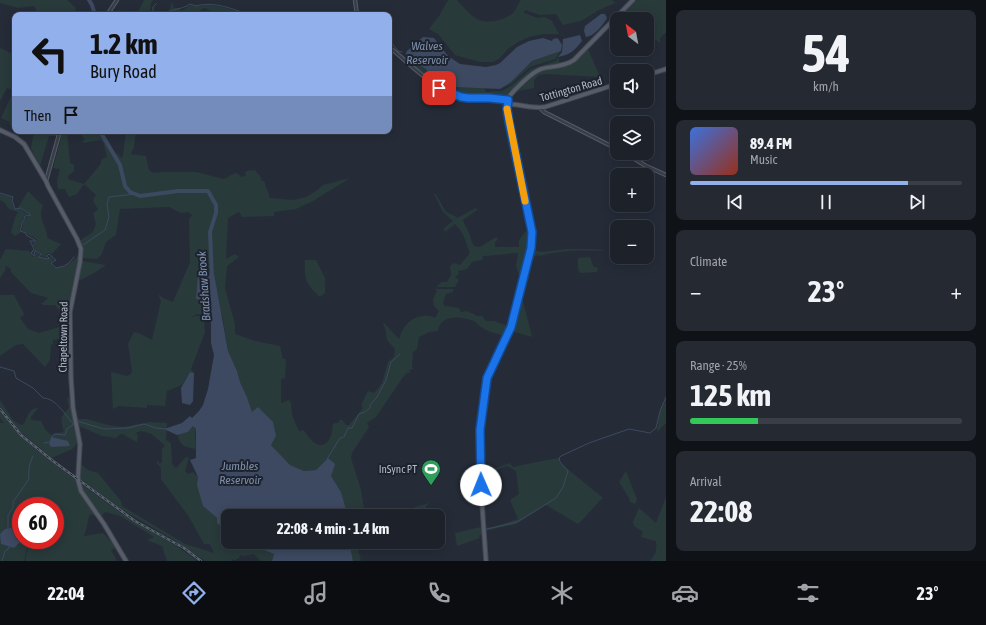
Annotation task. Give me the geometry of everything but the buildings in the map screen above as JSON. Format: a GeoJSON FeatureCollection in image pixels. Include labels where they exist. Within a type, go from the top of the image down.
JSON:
{"type":"FeatureCollection","features":[{"type":"Feature","properties":{"kind":"main road"},"geometry":{"type":"LineString","coordinates":[[486,561],[481,496],[481,417],[487,378],[511,327],[532,240],[531,228],[513,144],[507,102],[512,94],[536,72],[542,69],[566,64],[574,60],[633,0]]}},
{"type":"Feature","properties":{"kind":"main road"},"geometry":{"type":"LineString","coordinates":[[654,73],[666,69]]}},
{"type":"Feature","properties":{"kind":"main road","name":"Tottington Road"},"geometry":{"type":"LineString","coordinates":[[507,102],[540,108],[610,86]]}},
{"type":"Feature","properties":{"kind":"main road","name":"Chapeltown Road"},"geometry":{"type":"LineString","coordinates":[[0,130],[15,137],[24,144],[79,242],[81,250],[80,262],[70,312],[71,378],[74,413],[80,444],[78,479],[81,491],[104,524],[126,561]]}},
{"type":"Feature","properties":{"kind":"street"},"geometry":{"type":"LineString","coordinates":[[109,12],[116,0]]}},
{"type":"Feature","properties":{"kind":"street"},"geometry":{"type":"LineString","coordinates":[[355,0],[356,12]]}},
{"type":"Feature","properties":{"kind":"street"},"geometry":{"type":"LineString","coordinates":[[392,49],[426,79],[439,88],[461,97],[489,98],[507,102]]}},
{"type":"Feature","properties":{"kind":"street"},"geometry":{"type":"LineString","coordinates":[[540,108],[544,112],[610,145]]}},
{"type":"Feature","properties":{"kind":"street"},"geometry":{"type":"LineString","coordinates":[[46,181],[59,134]]}},
{"type":"Feature","properties":{"kind":"street"},"geometry":{"type":"LineString","coordinates":[[636,160],[666,175]]}},
{"type":"Feature","properties":{"kind":"shaded area"},"geometry":{"type":"Polygon","coordinates":[[[0,0],[67,0],[76,8],[74,12],[37,12],[34,6],[18,8],[0,3],[0,0]]]}},
{"type":"Feature","properties":{"kind":"shaded area"},"geometry":{"type":"Polygon","coordinates":[[[144,0],[153,0],[150,12],[138,12],[144,0]]]}},
{"type":"Feature","properties":{"kind":"shaded area"},"geometry":{"type":"Polygon","coordinates":[[[448,0],[457,0],[475,18],[489,22],[500,20],[509,16],[514,12],[521,0],[612,0],[615,3],[599,10],[581,21],[563,25],[556,14],[540,15],[525,10],[524,13],[538,18],[545,17],[552,21],[559,34],[544,34],[529,37],[508,49],[499,59],[493,62],[480,62],[455,55],[438,34],[429,29],[439,16],[448,0]]]}},
{"type":"Feature","properties":{"kind":"shaded area"},"geometry":{"type":"Polygon","coordinates":[[[637,0],[666,0],[666,32],[660,38],[660,43],[654,38],[654,12],[626,12],[637,0]]]}},
{"type":"Feature","properties":{"kind":"shaded area"},"geometry":{"type":"Polygon","coordinates":[[[171,3],[174,8],[180,8],[181,11],[166,12],[170,9],[171,3]]]}},
{"type":"Feature","properties":{"kind":"shaded area"},"geometry":{"type":"Polygon","coordinates":[[[191,5],[206,5],[227,8],[240,12],[212,12],[205,8],[198,12],[181,11],[191,5]]]}},
{"type":"Feature","properties":{"kind":"shaded area"},"geometry":{"type":"Polygon","coordinates":[[[0,48],[12,54],[12,89],[7,88],[0,101],[0,48]]]}},
{"type":"Feature","properties":{"kind":"shaded area"},"geometry":{"type":"Polygon","coordinates":[[[588,49],[600,77],[546,74],[539,75],[534,80],[534,88],[518,91],[538,72],[568,65],[578,59],[588,49]]]}},
{"type":"Feature","properties":{"kind":"shaded area"},"geometry":{"type":"Polygon","coordinates":[[[561,51],[555,59],[530,67],[511,84],[500,89],[511,82],[532,61],[561,51]]]}},
{"type":"Feature","properties":{"kind":"shaded area"},"geometry":{"type":"Polygon","coordinates":[[[404,57],[426,69],[429,74],[454,87],[484,88],[486,92],[502,91],[512,85],[531,69],[556,61],[558,57],[560,64],[534,70],[506,97],[505,95],[497,95],[497,98],[469,98],[439,87],[427,79],[404,57]]]}},
{"type":"Feature","properties":{"kind":"shaded area"},"geometry":{"type":"Polygon","coordinates":[[[12,94],[12,126],[9,124],[10,122],[1,118],[12,94]]]}},
{"type":"Feature","properties":{"kind":"shaded area"},"geometry":{"type":"Polygon","coordinates":[[[33,134],[57,134],[57,136],[49,136],[40,166],[31,148],[33,134]]]}},
{"type":"Feature","properties":{"kind":"shaded area"},"geometry":{"type":"Polygon","coordinates":[[[62,134],[67,134],[70,163],[74,165],[74,171],[68,176],[68,179],[84,184],[77,194],[69,197],[65,189],[58,189],[57,182],[60,169],[53,168],[62,134]]]}},
{"type":"Feature","properties":{"kind":"shaded area"},"geometry":{"type":"Polygon","coordinates":[[[80,134],[101,134],[113,155],[117,153],[121,158],[123,156],[126,134],[136,134],[131,154],[146,156],[148,167],[153,173],[196,172],[223,179],[236,173],[242,177],[246,175],[245,173],[247,171],[255,170],[262,181],[264,181],[270,198],[294,200],[306,197],[323,185],[350,178],[313,201],[296,209],[274,212],[274,216],[242,217],[239,212],[228,218],[226,259],[235,254],[239,257],[227,266],[225,288],[235,324],[235,334],[255,341],[280,346],[283,359],[286,359],[285,378],[281,379],[281,403],[289,400],[291,403],[292,415],[299,431],[304,430],[308,437],[318,445],[326,444],[329,440],[333,424],[342,420],[346,425],[349,425],[363,408],[361,405],[368,391],[374,393],[382,383],[388,362],[395,356],[395,349],[387,340],[385,327],[383,325],[384,323],[399,339],[405,326],[412,320],[421,316],[431,316],[435,318],[439,311],[436,309],[433,302],[437,291],[435,289],[453,289],[453,292],[446,294],[443,303],[445,306],[459,308],[461,312],[468,311],[477,316],[482,316],[486,321],[497,321],[496,322],[509,326],[505,336],[493,333],[473,321],[461,318],[451,318],[442,322],[438,331],[429,332],[419,337],[417,349],[413,352],[413,369],[409,370],[411,372],[407,373],[403,377],[376,417],[367,423],[369,427],[352,453],[351,458],[361,490],[364,509],[346,509],[341,492],[331,476],[328,458],[316,470],[304,471],[290,465],[271,445],[252,413],[228,351],[222,315],[205,300],[208,310],[206,314],[196,315],[191,318],[195,316],[206,317],[204,322],[205,332],[191,369],[194,373],[190,372],[182,385],[167,391],[165,406],[147,405],[147,408],[119,406],[113,409],[111,372],[127,376],[131,374],[132,371],[128,344],[134,332],[152,340],[161,301],[158,294],[173,302],[190,262],[189,219],[192,215],[188,212],[181,213],[169,207],[120,209],[116,235],[106,242],[102,254],[97,259],[83,258],[83,250],[79,241],[93,232],[96,224],[93,213],[98,210],[93,200],[96,195],[84,184],[100,165],[102,159],[107,157],[103,142],[100,140],[84,143],[82,142],[85,139],[80,134]]]}},
{"type":"Feature","properties":{"kind":"shaded area"},"geometry":{"type":"Polygon","coordinates":[[[28,191],[43,206],[41,210],[41,218],[47,238],[61,244],[52,254],[48,253],[46,256],[47,258],[41,256],[43,254],[41,252],[35,251],[32,254],[31,253],[35,248],[33,246],[33,242],[36,242],[37,240],[28,235],[26,232],[21,231],[23,225],[22,223],[26,217],[31,215],[22,208],[18,208],[28,191]]]}},
{"type":"Feature","properties":{"kind":"shaded area"},"geometry":{"type":"Polygon","coordinates":[[[435,193],[446,212],[457,218],[476,208],[477,210],[463,220],[474,246],[480,247],[496,237],[498,239],[495,243],[495,247],[519,247],[519,240],[525,232],[530,232],[530,243],[522,275],[519,274],[516,266],[518,253],[483,256],[482,260],[472,262],[467,269],[458,271],[459,274],[455,277],[459,280],[455,287],[437,287],[442,282],[447,282],[451,275],[450,266],[454,263],[460,265],[470,253],[463,234],[455,224],[444,231],[444,228],[453,221],[443,212],[434,194],[435,193]]]}},
{"type":"Feature","properties":{"kind":"shaded area"},"geometry":{"type":"Polygon","coordinates":[[[0,194],[12,197],[11,199],[14,209],[21,209],[29,215],[25,215],[21,222],[22,225],[20,226],[19,231],[21,232],[15,236],[11,232],[18,212],[9,209],[4,202],[0,200],[0,194]]]}},
{"type":"Feature","properties":{"kind":"shaded area"},"geometry":{"type":"Polygon","coordinates":[[[6,249],[29,251],[33,257],[36,253],[40,254],[37,257],[48,259],[50,256],[54,260],[50,262],[54,268],[62,267],[68,264],[79,255],[68,308],[68,337],[53,340],[53,344],[51,345],[50,360],[45,367],[23,344],[16,345],[0,356],[0,295],[14,295],[24,314],[20,318],[28,329],[39,333],[63,326],[59,310],[55,305],[41,304],[48,298],[31,293],[11,272],[11,269],[6,266],[6,269],[0,278],[0,260],[6,249]]]}},
{"type":"Feature","properties":{"kind":"shaded area"},"geometry":{"type":"Polygon","coordinates":[[[568,249],[603,250],[571,251],[540,256],[537,255],[533,258],[531,266],[528,269],[533,250],[542,252],[568,249]]]}},
{"type":"Feature","properties":{"kind":"shaded area"},"geometry":{"type":"Polygon","coordinates":[[[590,257],[593,266],[598,268],[597,272],[580,273],[578,269],[578,258],[590,257]]]}},
{"type":"Feature","properties":{"kind":"shaded area"},"geometry":{"type":"Polygon","coordinates":[[[305,260],[316,260],[325,278],[325,293],[320,297],[307,281],[305,260]]]}},
{"type":"Feature","properties":{"kind":"shaded area"},"geometry":{"type":"Polygon","coordinates":[[[82,261],[106,265],[78,281],[82,261]]]}},
{"type":"Feature","properties":{"kind":"shaded area"},"geometry":{"type":"Polygon","coordinates":[[[520,297],[522,297],[532,337],[512,331],[520,297]]]}},
{"type":"Feature","properties":{"kind":"shaded area"},"geometry":{"type":"Polygon","coordinates":[[[67,398],[70,398],[78,443],[72,449],[52,458],[17,429],[0,407],[0,400],[13,420],[20,425],[24,424],[33,409],[38,408],[31,417],[31,420],[41,421],[45,429],[51,435],[64,432],[62,417],[69,408],[67,398]]]}},
{"type":"Feature","properties":{"kind":"shaded area"},"geometry":{"type":"Polygon","coordinates":[[[666,399],[666,423],[657,432],[660,411],[666,399]]]}},
{"type":"Feature","properties":{"kind":"shaded area"},"geometry":{"type":"Polygon","coordinates":[[[0,411],[24,438],[72,477],[76,476],[78,462],[88,470],[98,473],[121,501],[122,506],[185,544],[214,553],[210,544],[204,544],[189,517],[161,479],[161,468],[156,462],[158,461],[160,464],[162,462],[162,449],[165,446],[152,434],[141,431],[136,433],[138,436],[137,442],[122,434],[116,438],[102,436],[79,426],[77,419],[87,419],[108,425],[123,427],[150,422],[167,423],[166,440],[171,443],[172,464],[176,468],[186,457],[189,458],[185,471],[188,474],[193,472],[199,477],[198,480],[203,506],[217,518],[221,525],[221,549],[264,549],[274,554],[272,561],[261,561],[254,554],[244,556],[240,555],[239,558],[235,560],[231,559],[232,561],[205,561],[174,540],[119,508],[82,480],[81,484],[121,513],[175,545],[198,561],[167,561],[162,546],[147,540],[154,537],[120,516],[105,512],[102,516],[90,514],[84,536],[103,533],[116,547],[111,550],[117,561],[25,561],[28,549],[64,549],[64,497],[12,497],[12,549],[27,549],[24,561],[0,561],[0,423],[4,423],[0,418],[0,411]]]}},
{"type":"Feature","properties":{"kind":"shaded area"},"geometry":{"type":"Polygon","coordinates":[[[193,426],[196,429],[196,449],[183,445],[178,437],[179,434],[188,432],[193,426]]]}},
{"type":"Feature","properties":{"kind":"shaded area"},"geometry":{"type":"Polygon","coordinates":[[[560,458],[559,462],[603,498],[578,524],[546,505],[516,524],[485,531],[485,528],[494,527],[518,519],[510,500],[519,494],[516,471],[507,466],[482,476],[482,473],[510,463],[513,467],[560,458]]]}},
{"type":"Feature","properties":{"kind":"shaded area"},"geometry":{"type":"Polygon","coordinates":[[[626,471],[637,499],[635,504],[630,502],[619,482],[626,471]]]}},
{"type":"Feature","properties":{"kind":"shaded area"},"geometry":{"type":"Polygon","coordinates":[[[666,497],[666,561],[650,561],[656,552],[656,541],[641,537],[643,532],[634,526],[633,522],[639,508],[656,523],[666,497]]]}},
{"type":"Feature","properties":{"kind":"shaded area"},"geometry":{"type":"Polygon","coordinates":[[[429,503],[424,509],[411,509],[429,503]]]}},
{"type":"Feature","properties":{"kind":"shaded area"},"geometry":{"type":"Polygon","coordinates":[[[481,527],[482,534],[479,536],[480,538],[457,546],[455,533],[481,527]]]}},
{"type":"Feature","properties":{"kind":"shaded area"},"geometry":{"type":"Polygon","coordinates":[[[351,549],[358,549],[361,561],[353,561],[351,549]]]}},
{"type":"Feature","properties":{"kind":"water"},"geometry":{"type":"Polygon","coordinates":[[[601,14],[605,14],[607,18],[606,20],[595,33],[586,37],[584,31],[585,26],[601,14]]]}},
{"type":"Feature","properties":{"kind":"water"},"geometry":{"type":"Polygon","coordinates":[[[580,35],[582,41],[572,52],[558,57],[562,52],[563,39],[580,35]]]}},
{"type":"Feature","properties":{"kind":"water","name":"Walves Reservoir"},"geometry":{"type":"Polygon","coordinates":[[[423,37],[434,38],[448,56],[460,64],[486,67],[500,63],[517,47],[529,41],[543,38],[552,41],[553,39],[557,38],[562,45],[561,51],[532,61],[511,82],[500,89],[454,87],[444,84],[429,74],[426,69],[406,57],[407,51],[423,37]]]}},
{"type":"Feature","properties":{"kind":"water","name":"Jumbles Reservoir"},"geometry":{"type":"Polygon","coordinates":[[[214,274],[228,351],[252,412],[258,407],[273,422],[276,436],[271,445],[290,465],[304,471],[316,470],[328,458],[335,464],[331,476],[341,492],[346,509],[221,509],[221,526],[217,523],[217,518],[203,506],[197,485],[198,477],[190,460],[196,458],[196,429],[193,426],[188,432],[177,435],[164,429],[182,423],[190,416],[192,418],[203,405],[208,389],[214,355],[211,343],[211,324],[205,300],[196,299],[198,276],[214,274]]]}},
{"type":"Feature","properties":{"kind":"water"},"geometry":{"type":"Polygon","coordinates":[[[190,372],[194,373],[193,401],[190,405],[182,403],[181,388],[190,372]]]}},
{"type":"Feature","properties":{"kind":"water"},"geometry":{"type":"Polygon","coordinates":[[[51,437],[68,441],[70,446],[51,447],[49,444],[51,437]]]}},
{"type":"Feature","properties":{"kind":"water"},"geometry":{"type":"Polygon","coordinates":[[[12,528],[12,547],[1,544],[0,534],[5,529],[12,528]]]}},
{"type":"Feature","properties":{"kind":"water"},"geometry":{"type":"Polygon","coordinates":[[[351,549],[353,561],[272,561],[274,554],[264,550],[351,549]]]}},
{"type":"Feature","properties":{"kind":"waterway","name":"Bradshaw Brook"},"geometry":{"type":"LineString","coordinates":[[89,0],[94,12]]}},
{"type":"Feature","properties":{"kind":"waterway"},"geometry":{"type":"LineString","coordinates":[[153,12],[153,7],[156,4]]}},
{"type":"Feature","properties":{"kind":"waterway"},"geometry":{"type":"LineString","coordinates":[[168,12],[190,4],[196,6],[210,4],[217,5],[241,12]]}},
{"type":"Feature","properties":{"kind":"waterway"},"geometry":{"type":"LineString","coordinates":[[392,43],[398,51],[402,52]]}},
{"type":"Feature","properties":{"kind":"waterway","name":"Bradshaw Brook"},"geometry":{"type":"LineString","coordinates":[[102,134],[120,165],[125,186],[130,192],[140,196],[178,191],[208,191],[216,205],[216,213],[210,232],[212,278]]}},
{"type":"Feature","properties":{"kind":"waterway"},"geometry":{"type":"LineString","coordinates":[[0,193],[13,197],[12,200],[15,209],[21,208],[31,215],[25,216],[20,231],[26,233],[26,235],[36,241],[30,241],[34,249],[31,253],[34,256],[35,251],[42,254],[38,257],[48,259],[49,258],[47,256],[49,254],[56,260],[51,263],[56,268],[69,263],[74,257]]}},
{"type":"Feature","properties":{"kind":"waterway"},"geometry":{"type":"LineString","coordinates":[[83,245],[105,230],[109,217],[107,204],[109,197],[135,194]]}},
{"type":"Feature","properties":{"kind":"waterway"},"geometry":{"type":"LineString","coordinates":[[327,459],[340,438],[344,437],[348,428],[352,428],[359,414],[370,408],[370,405],[377,397],[386,380],[391,362],[400,354]]}},
{"type":"Feature","properties":{"kind":"waterway"},"geometry":{"type":"LineString","coordinates":[[0,367],[14,371],[16,378],[33,388],[43,398],[56,404],[74,425]]}},
{"type":"Feature","properties":{"kind":"waterway"},"geometry":{"type":"LineString","coordinates":[[487,529],[517,522],[556,498],[563,487],[568,471],[560,462],[559,458],[561,456],[589,443],[629,429],[650,433],[656,428],[660,411],[666,397]]}},
{"type":"Feature","properties":{"kind":"waterway"},"geometry":{"type":"LineString","coordinates":[[78,422],[104,429],[128,428],[144,424],[165,429]]}},
{"type":"Feature","properties":{"kind":"waterway"},"geometry":{"type":"LineString","coordinates":[[52,437],[55,434],[65,435],[67,429],[74,424]]}},
{"type":"Feature","properties":{"kind":"waterway"},"geometry":{"type":"LineString","coordinates":[[44,443],[49,442]]}},
{"type":"Feature","properties":{"kind":"waterway"},"geometry":{"type":"LineString","coordinates":[[8,528],[8,515],[13,508],[13,502],[29,479],[29,468],[33,456]]}},
{"type":"Feature","properties":{"kind":"waterway"},"geometry":{"type":"LineString","coordinates":[[2,561],[5,551],[10,545]]}},
{"type":"Feature","properties":{"kind":"railway"},"geometry":{"type":"LineString","coordinates":[[0,409],[21,435],[53,461],[135,521],[184,548],[201,561]]}},
{"type":"Feature","properties":{"kind":"slow traffic"},"geometry":{"type":"LineString","coordinates":[[507,109],[525,201]]}},
{"type":"Feature","properties":{"kind":"place","name":"InSync PT"},"geometry":{"type":"Point","coordinates":[431,486]}},
{"type":"Feature","properties":{"kind":"route"},"geometry":{"type":"LineString","coordinates":[[439,88],[461,97],[508,100],[507,109],[509,122],[532,232],[531,248],[511,327],[487,378],[480,430],[481,485]]}}]}
